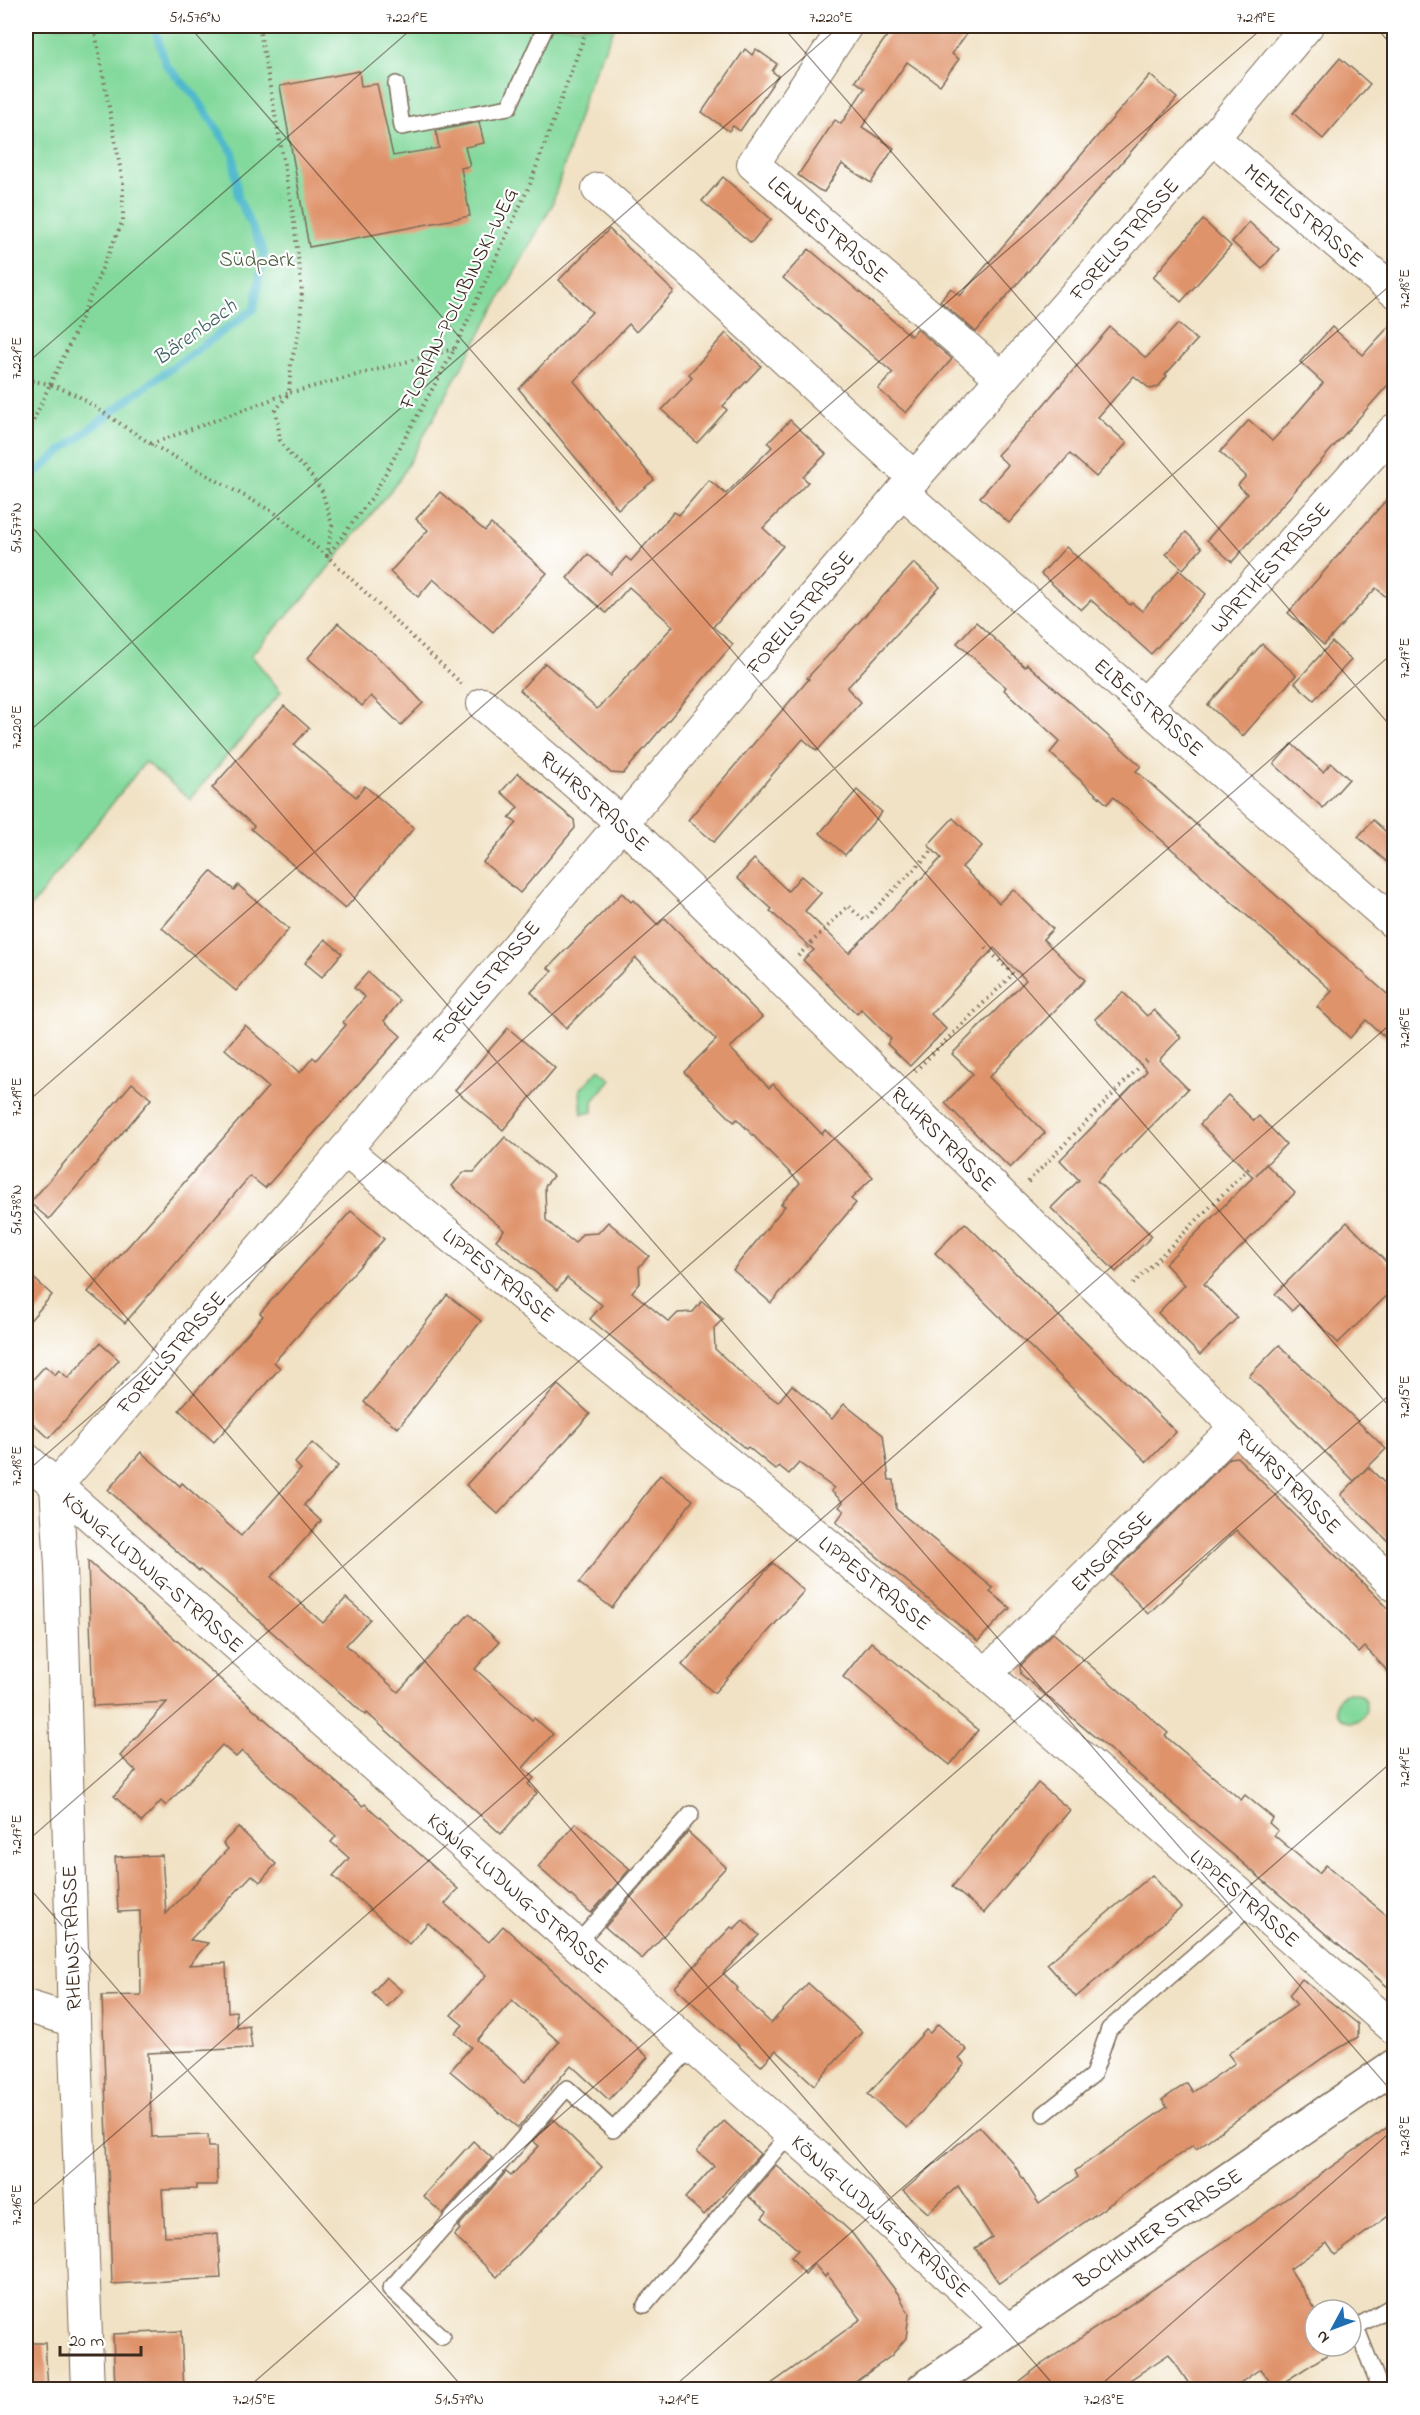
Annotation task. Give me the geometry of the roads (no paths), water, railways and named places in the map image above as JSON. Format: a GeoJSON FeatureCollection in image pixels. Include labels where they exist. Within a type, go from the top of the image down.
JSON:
{"type":"FeatureCollection","features":[{"type":"Feature","properties":{"kind":"main road","name":"BOCHUMER STRASSE"},"geometry":{"type":"LineString","coordinates":[[922,2390],[1395,2066]]}},
{"type":"Feature","properties":{"kind":"street","name":"LENNESTRASSE"},"geometry":{"type":"LineString","coordinates":[[846,26],[753,164],[1002,378]]}},
{"type":"Feature","properties":{"kind":"street","name":"FORELLSTRASSE"},"geometry":{"type":"LineString","coordinates":[[56,1486],[345,1150],[908,485],[1213,138],[1292,30]]}},
{"type":"Feature","properties":{"kind":"street","name":"MEMELSTRASSE"},"geometry":{"type":"LineString","coordinates":[[1213,138],[1395,291]]}},
{"type":"Feature","properties":{"kind":"street"},"geometry":{"type":"LineString","coordinates":[[598,189],[706,284],[811,384],[908,485]]}},
{"type":"Feature","properties":{"kind":"street","name":"WARTHESTRASSE"},"geometry":{"type":"LineString","coordinates":[[1146,703],[1395,430]]}},
{"type":"Feature","properties":{"kind":"street","name":"ELBESTRASSE"},"geometry":{"type":"LineString","coordinates":[[908,485],[1146,703],[1395,924]]}},
{"type":"Feature","properties":{"kind":"street","name":"RUHRSTRASSE"},"geometry":{"type":"LineString","coordinates":[[483,704],[621,822],[1113,1304],[1395,1585]]}},
{"type":"Feature","properties":{"kind":"street","name":"LIPPESTRASSE"},"geometry":{"type":"LineString","coordinates":[[345,1150],[986,1674],[1395,2028]]}},
{"type":"Feature","properties":{"kind":"street","name":"EMSGASSE"},"geometry":{"type":"LineString","coordinates":[[986,1674],[1235,1428]]}},
{"type":"Feature","properties":{"kind":"street","name":"KÖNIG-LUDWIG-STRASSE"},"geometry":{"type":"LineString","coordinates":[[26,1459],[790,2133],[1008,2330]]}},
{"type":"Feature","properties":{"kind":"street","name":"RHEINSTRASSE"},"geometry":{"type":"LineString","coordinates":[[56,1486],[61,1566],[74,2021],[88,2390]]}},
{"type":"Feature","properties":{"kind":"street"},"geometry":{"type":"LineString","coordinates":[[26,2006],[74,2021]]}},
{"type":"Feature","properties":{"kind":"lane"},"geometry":{"type":"LineString","coordinates":[[396,84],[402,127],[509,107],[546,26]]}},
{"type":"Feature","properties":{"kind":"lane"},"geometry":{"type":"LineString","coordinates":[[576,1945],[691,1814]]}},
{"type":"Feature","properties":{"kind":"lane"},"geometry":{"type":"LineString","coordinates":[[1044,2114],[1093,2075],[1109,2029],[1252,1905]]}},
{"type":"Feature","properties":{"kind":"lane"},"geometry":{"type":"LineString","coordinates":[[442,2337],[390,2289],[567,2088],[613,2130],[692,2047]]}},
{"type":"Feature","properties":{"kind":"lane"},"geometry":{"type":"LineString","coordinates":[[645,2305],[790,2133]]}},
{"type":"Feature","properties":{"kind":"lane"},"geometry":{"type":"LineString","coordinates":[[1381,2390],[1356,2327],[1395,2305]]}},
{"type":"Feature","properties":{"kind":"water"},"geometry":{"type":"Polygon","coordinates":[[[26,104],[33,125],[34,139],[26,160],[26,104]]]}},
{"type":"Feature","properties":{"kind":"waterway","name":"Bärenbach"},"geometry":{"type":"LineString","coordinates":[[26,491],[32,476],[60,452],[134,395],[254,309],[264,252],[238,198],[233,153],[196,97],[166,65],[154,26]]}},
{"type":"Feature","properties":{"kind":"park label","name":"Südpark"},"geometry":{"type":"Point","coordinates":[257,259]}}]}
